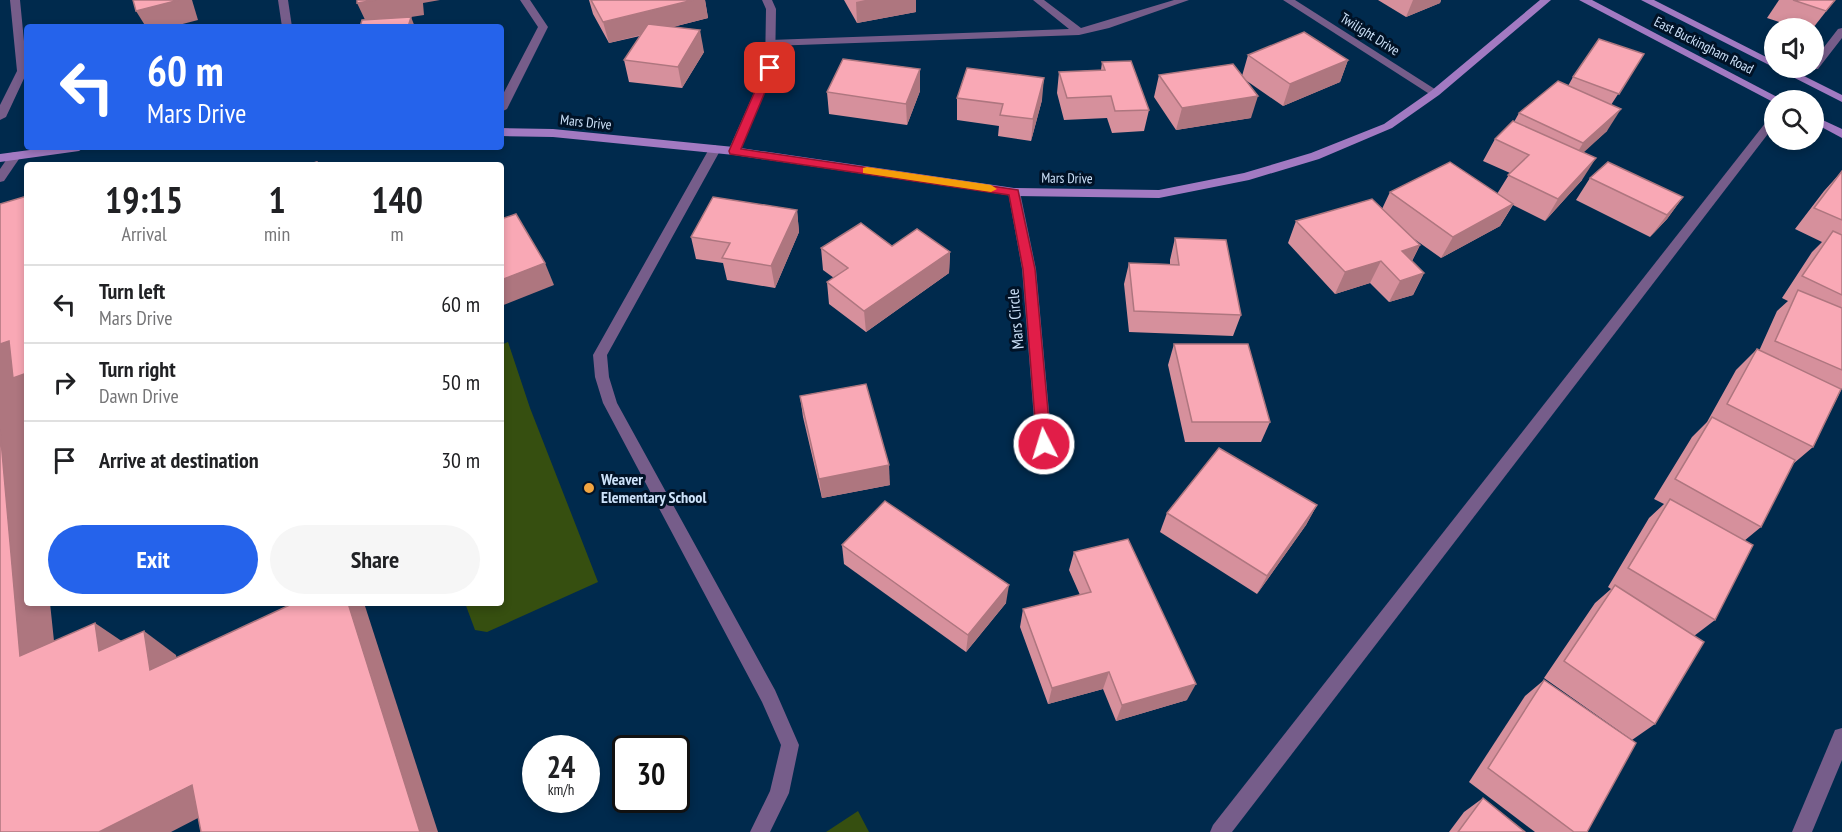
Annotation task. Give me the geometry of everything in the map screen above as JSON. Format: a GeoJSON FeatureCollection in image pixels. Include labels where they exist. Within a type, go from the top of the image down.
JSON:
{"type":"FeatureCollection","features":[{"type":"Feature","properties":{"kind":"street"},"geometry":{"type":"LineString","coordinates":[[0,117],[22,72],[15,0]]}},
{"type":"Feature","properties":{"kind":"street"},"geometry":{"type":"LineString","coordinates":[[283,0],[287,24]]}},
{"type":"Feature","properties":{"kind":"street"},"geometry":{"type":"LineString","coordinates":[[504,103],[543,27],[525,0]]}},
{"type":"Feature","properties":{"kind":"street"},"geometry":{"type":"LineString","coordinates":[[734,151],[770,68],[771,9],[767,0]]}},
{"type":"Feature","properties":{"kind":"street"},"geometry":{"type":"LineString","coordinates":[[1038,0],[1079,32]]}},
{"type":"Feature","properties":{"kind":"street"},"geometry":{"type":"LineString","coordinates":[[770,44],[1079,32],[1105,26],[1184,0]]}},
{"type":"Feature","properties":{"kind":"street","name":"Twilight Drive"},"geometry":{"type":"LineString","coordinates":[[1288,0],[1435,93]]}},
{"type":"Feature","properties":{"kind":"street","name":"Mars Drive"},"geometry":{"type":"LineString","coordinates":[[504,132],[553,133],[734,151],[1014,192],[1159,194],[1245,177],[1315,156],[1388,126],[1435,93],[1546,0]]}},
{"type":"Feature","properties":{"kind":"street","name":"East Buckingham Road"},"geometry":{"type":"LineString","coordinates":[[1584,0],[1764,93]]}},
{"type":"Feature","properties":{"kind":"street","name":"East Buckingham Road"},"geometry":{"type":"LineString","coordinates":[[1646,0],[1764,60]]}},
{"type":"Feature","properties":{"kind":"street"},"geometry":{"type":"LineString","coordinates":[[1824,53],[1842,31]]}},
{"type":"Feature","properties":{"kind":"street","name":"East Buckingham Road"},"geometry":{"type":"LineString","coordinates":[[1803,79],[1842,99]]}},
{"type":"Feature","properties":{"kind":"street"},"geometry":{"type":"LineString","coordinates":[[1824,124],[1842,134]]}},
{"type":"Feature","properties":{"kind":"street"},"geometry":{"type":"LineString","coordinates":[[1220,832],[1764,132]]}},
{"type":"Feature","properties":{"kind":"street"},"geometry":{"type":"LineString","coordinates":[[715,149],[600,355],[602,376],[610,403],[770,696],[790,745],[779,793],[760,832]]}},
{"type":"Feature","properties":{"kind":"street"},"geometry":{"type":"LineString","coordinates":[[0,158],[57,150]]}},
{"type":"Feature","properties":{"kind":"street"},"geometry":{"type":"LineString","coordinates":[[0,178],[15,156]]}},
{"type":"Feature","properties":{"kind":"street","name":"Mars Circle"},"geometry":{"type":"LineString","coordinates":[[1014,192],[1029,269],[1044,444]]}},
{"type":"Feature","properties":{"kind":"street"},"geometry":{"type":"LineString","coordinates":[[1802,832],[1842,737]]}},
{"type":"Feature","properties":{"kind":"green space"},"geometry":{"type":"Polygon","coordinates":[[[508,342],[530,408],[598,582],[487,632],[475,630],[466,606],[504,606],[504,344],[508,342]]]}},
{"type":"Feature","properties":{"kind":"green space"},"geometry":{"type":"Polygon","coordinates":[[[858,811],[869,832],[826,832],[858,811]]]}},
{"type":"Feature","properties":{"kind":"building"},"geometry":{"type":"Polygon","coordinates":[[[133,0],[179,0],[136,11],[133,0]]]}},
{"type":"Feature","properties":{"kind":"building"},"geometry":{"type":"Polygon","coordinates":[[[357,0],[376,0],[357,3],[357,0]]]}},
{"type":"Feature","properties":{"kind":"building"},"geometry":{"type":"Polygon","coordinates":[[[591,0],[693,0],[603,22],[591,0]]]}},
{"type":"Feature","properties":{"kind":"building"},"geometry":{"type":"Polygon","coordinates":[[[1793,0],[1835,0],[1826,11],[1793,0]]]}},
{"type":"Feature","properties":{"kind":"building"},"geometry":{"type":"Polygon","coordinates":[[[411,17],[409,24],[361,24],[362,20],[411,17]]]}},
{"type":"Feature","properties":{"kind":"building"},"geometry":{"type":"Polygon","coordinates":[[[648,24],[700,30],[678,67],[624,60],[648,24]]]}},
{"type":"Feature","properties":{"kind":"building"},"geometry":{"type":"Polygon","coordinates":[[[1304,32],[1348,60],[1290,84],[1248,55],[1304,32]]]}},
{"type":"Feature","properties":{"kind":"building"},"geometry":{"type":"Polygon","coordinates":[[[1599,39],[1644,54],[1619,94],[1573,77],[1599,39]]]}},
{"type":"Feature","properties":{"kind":"building"},"geometry":{"type":"Polygon","coordinates":[[[843,59],[920,69],[906,104],[827,92],[843,59]]]}},
{"type":"Feature","properties":{"kind":"building"},"geometry":{"type":"Polygon","coordinates":[[[1131,61],[1149,110],[1115,111],[1111,96],[1067,98],[1059,72],[1105,70],[1102,62],[1131,61]]]}},
{"type":"Feature","properties":{"kind":"building"},"geometry":{"type":"Polygon","coordinates":[[[1233,64],[1258,96],[1182,108],[1159,75],[1233,64]]]}},
{"type":"Feature","properties":{"kind":"building"},"geometry":{"type":"Polygon","coordinates":[[[967,68],[1044,78],[1033,119],[1000,115],[1003,104],[957,98],[967,68]]]}},
{"type":"Feature","properties":{"kind":"building"},"geometry":{"type":"Polygon","coordinates":[[[1558,81],[1621,109],[1583,143],[1519,113],[1558,81]]]}},
{"type":"Feature","properties":{"kind":"building"},"geometry":{"type":"Polygon","coordinates":[[[1513,121],[1596,158],[1558,199],[1508,175],[1529,155],[1495,139],[1513,121]]]}},
{"type":"Feature","properties":{"kind":"building"},"geometry":{"type":"Polygon","coordinates":[[[1450,162],[1513,204],[1453,237],[1390,192],[1450,162]]]}},
{"type":"Feature","properties":{"kind":"building"},"geometry":{"type":"Polygon","coordinates":[[[1608,162],[1683,197],[1667,215],[1590,178],[1608,162]]]}},
{"type":"Feature","properties":{"kind":"building"},"geometry":{"type":"Polygon","coordinates":[[[1842,171],[1842,220],[1814,208],[1842,171]]]}},
{"type":"Feature","properties":{"kind":"building"},"geometry":{"type":"Polygon","coordinates":[[[24,197],[24,374],[13,378],[9,341],[0,344],[0,204],[24,197]]]}},
{"type":"Feature","properties":{"kind":"building"},"geometry":{"type":"Polygon","coordinates":[[[713,197],[797,210],[771,266],[722,258],[730,243],[691,237],[713,197]]]}},
{"type":"Feature","properties":{"kind":"building"},"geometry":{"type":"Polygon","coordinates":[[[1372,199],[1420,245],[1402,251],[1424,273],[1400,281],[1381,261],[1345,272],[1296,221],[1372,199]]]}},
{"type":"Feature","properties":{"kind":"building"},"geometry":{"type":"Polygon","coordinates":[[[516,214],[545,263],[504,279],[504,218],[516,214]]]}},
{"type":"Feature","properties":{"kind":"building"},"geometry":{"type":"Polygon","coordinates":[[[861,223],[892,246],[917,229],[950,252],[864,311],[827,282],[848,268],[821,248],[861,223]]]}},
{"type":"Feature","properties":{"kind":"building"},"geometry":{"type":"Polygon","coordinates":[[[1833,231],[1842,235],[1842,295],[1802,276],[1833,231]]]}},
{"type":"Feature","properties":{"kind":"building"},"geometry":{"type":"Polygon","coordinates":[[[1175,238],[1226,240],[1241,315],[1134,311],[1129,263],[1179,265],[1175,238]]]}},
{"type":"Feature","properties":{"kind":"building"},"geometry":{"type":"Polygon","coordinates":[[[1798,290],[1842,308],[1842,370],[1775,341],[1798,290]]]}},
{"type":"Feature","properties":{"kind":"building"},"geometry":{"type":"Polygon","coordinates":[[[1174,344],[1248,344],[1270,422],[1192,422],[1174,344]]]}},
{"type":"Feature","properties":{"kind":"building"},"geometry":{"type":"Polygon","coordinates":[[[1757,349],[1841,389],[1813,447],[1727,404],[1757,349]]]}},
{"type":"Feature","properties":{"kind":"building"},"geometry":{"type":"Polygon","coordinates":[[[866,384],[889,465],[819,479],[800,396],[866,384]]]}},
{"type":"Feature","properties":{"kind":"building"},"geometry":{"type":"Polygon","coordinates":[[[1712,417],[1795,460],[1761,527],[1675,479],[1712,417]]]}},
{"type":"Feature","properties":{"kind":"building"},"geometry":{"type":"Polygon","coordinates":[[[0,429],[20,656],[95,623],[99,651],[144,631],[150,670],[288,606],[349,606],[420,832],[201,832],[192,785],[99,832],[0,832],[0,429]]]}},
{"type":"Feature","properties":{"kind":"building"},"geometry":{"type":"Polygon","coordinates":[[[1219,448],[1317,505],[1267,576],[1167,513],[1219,448]]]}},
{"type":"Feature","properties":{"kind":"building"},"geometry":{"type":"Polygon","coordinates":[[[1670,499],[1753,545],[1715,620],[1628,568],[1670,499]]]}},
{"type":"Feature","properties":{"kind":"building"},"geometry":{"type":"Polygon","coordinates":[[[885,501],[1009,585],[968,635],[842,545],[885,501]]]}},
{"type":"Feature","properties":{"kind":"building"},"geometry":{"type":"Polygon","coordinates":[[[1128,539],[1196,684],[1122,705],[1109,672],[1052,688],[1023,609],[1091,592],[1074,552],[1128,539]]]}},
{"type":"Feature","properties":{"kind":"building"},"geometry":{"type":"Polygon","coordinates":[[[1615,585],[1704,642],[1655,724],[1564,661],[1615,585]]]}},
{"type":"Feature","properties":{"kind":"building"},"geometry":{"type":"Polygon","coordinates":[[[1544,680],[1636,743],[1587,832],[1574,832],[1488,768],[1544,680]]]}},
{"type":"Feature","properties":{"kind":"building"},"geometry":{"type":"Polygon","coordinates":[[[1483,798],[1525,832],[1458,832],[1483,798]]]}},
{"type":"Feature","properties":{"kind":"slow traffic"},"geometry":{"type":"LineString","coordinates":[[867,171],[991,189]]}},
{"type":"Feature","properties":{"kind":"place","name":"Weaver Elementary School"},"geometry":{"type":"Point","coordinates":[589,488]}},
{"type":"Feature","properties":{"kind":"route"},"geometry":{"type":"LineString","coordinates":[[770,68],[734,151],[1014,192],[1029,269],[1044,444]]}}]}
